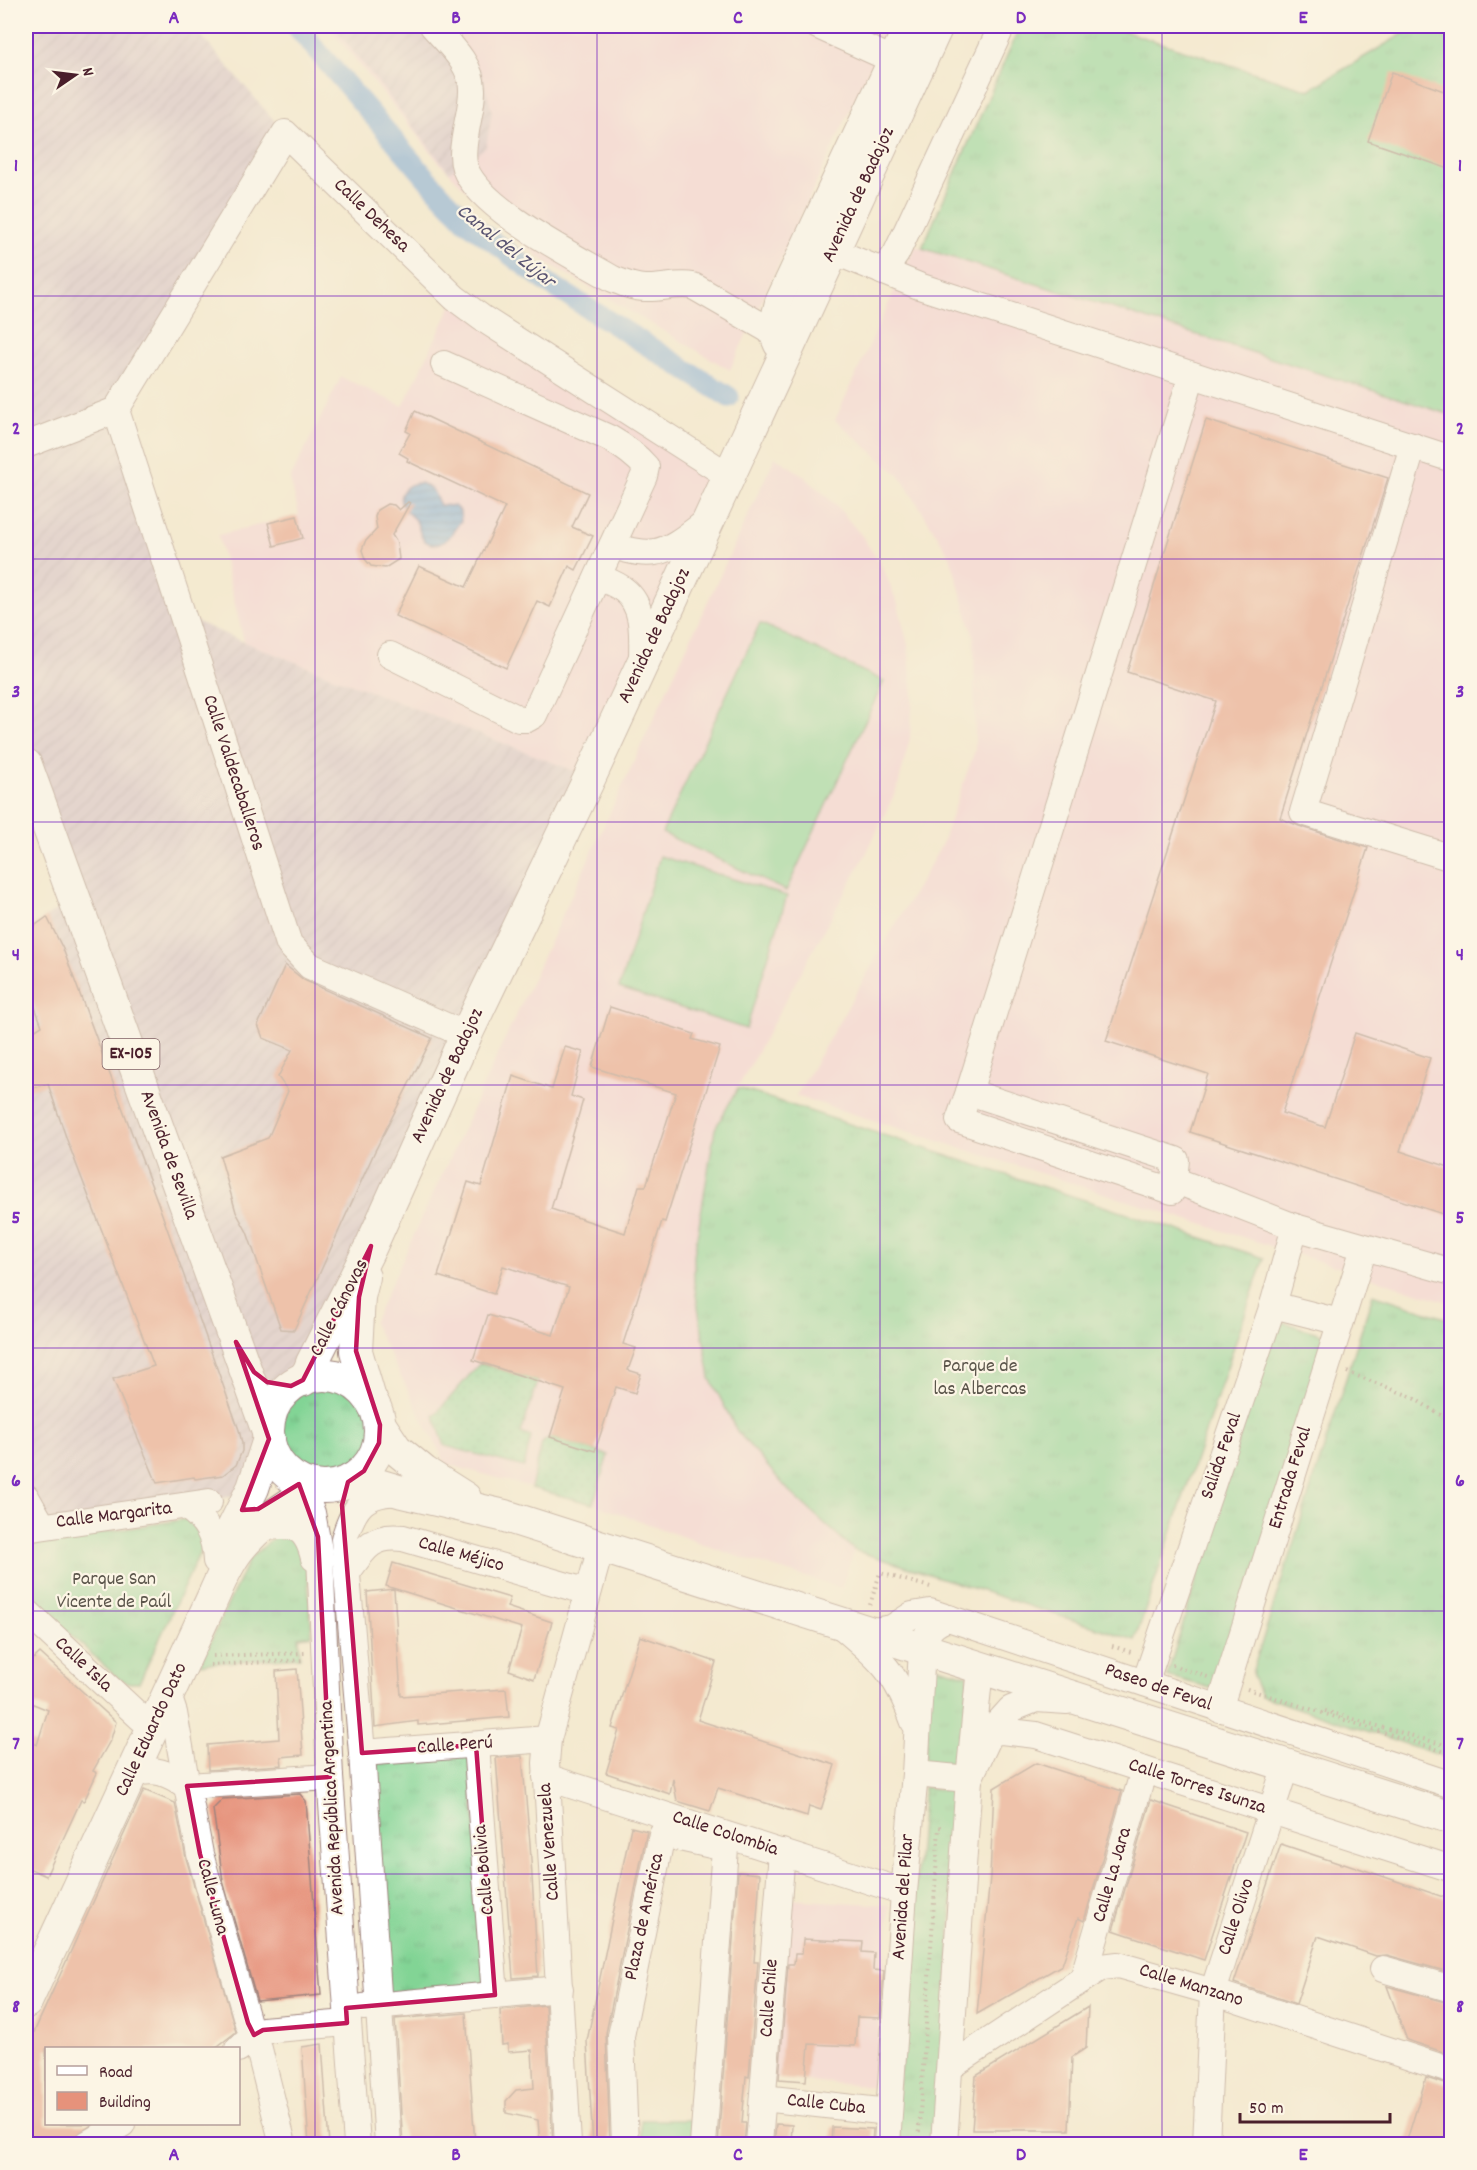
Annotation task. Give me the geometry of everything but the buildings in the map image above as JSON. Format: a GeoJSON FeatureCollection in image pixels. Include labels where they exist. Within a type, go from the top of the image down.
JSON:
{"type":"FeatureCollection","features":[{"type":"Feature","properties":{"kind":"main road","name":"Avenida de Badajoz"},"geometry":{"type":"LineString","coordinates":[[370,1246],[466,1035],[729,476],[778,344],[833,251],[937,26]]}},
{"type":"Feature","properties":{"kind":"main road","name":"Avenida de Sevilla"},"geometry":{"type":"LineString","coordinates":[[26,765],[269,1435]]}},
{"type":"Feature","properties":{"kind":"main road","name":"Calle Cánovas"},"geometry":{"type":"LineString","coordinates":[[297,1383],[309,1371],[370,1246]]}},
{"type":"Feature","properties":{"kind":"main road","name":"Calle Cánovas"},"geometry":{"type":"LineString","coordinates":[[370,1246],[359,1297],[356,1351],[375,1412]]}},
{"type":"Feature","properties":{"kind":"main road","name":"Avenida de Sevilla"},"geometry":{"type":"LineString","coordinates":[[237,1342],[254,1372],[276,1386],[297,1383]]}},
{"type":"Feature","properties":{"kind":"main road"},"geometry":{"type":"LineString","coordinates":[[375,1412],[379,1443],[374,1458],[352,1480],[331,1487],[302,1486],[279,1465],[269,1435],[273,1409],[279,1399],[297,1383],[318,1376],[330,1376],[346,1380],[360,1388],[375,1412],[396,1449],[446,1487],[492,1512]]}},
{"type":"Feature","properties":{"kind":"main road","name":"Calle Eduardo Dato"},"geometry":{"type":"LineString","coordinates":[[26,2002],[168,1695],[187,1666],[237,1551],[251,1509],[269,1435]]}},
{"type":"Feature","properties":{"kind":"main road"},"geometry":{"type":"LineString","coordinates":[[352,1480],[492,1512],[837,1622],[863,1617],[922,1649],[1452,1818]]}},
{"type":"Feature","properties":{"kind":"main road","name":"Calle Eduardo Dato"},"geometry":{"type":"LineString","coordinates":[[26,1969],[141,1718],[216,1562],[251,1509],[288,1504],[302,1486]]}},
{"type":"Feature","properties":{"kind":"street"},"geometry":{"type":"LineString","coordinates":[[433,26],[459,57],[468,73],[472,89],[463,153],[465,167],[473,183],[484,196],[507,215],[613,279],[644,288],[682,284],[693,286],[778,344]]}},
{"type":"Feature","properties":{"kind":"street"},"geometry":{"type":"LineString","coordinates":[[818,26],[891,59]]}},
{"type":"Feature","properties":{"kind":"street"},"geometry":{"type":"LineString","coordinates":[[778,344],[778,303],[907,26]]}},
{"type":"Feature","properties":{"kind":"street"},"geometry":{"type":"LineString","coordinates":[[883,272],[896,254],[1002,26]]}},
{"type":"Feature","properties":{"kind":"street","name":"Calle Dehesa"},"geometry":{"type":"LineString","coordinates":[[116,410],[285,133],[455,298],[473,312],[729,476]]}},
{"type":"Feature","properties":{"kind":"street"},"geometry":{"type":"LineString","coordinates":[[833,251],[919,286],[1452,459]]}},
{"type":"Feature","properties":{"kind":"street"},"geometry":{"type":"LineString","coordinates":[[390,655],[519,719],[527,719],[534,715],[644,476],[646,467],[628,449],[609,438],[444,363]]}},
{"type":"Feature","properties":{"kind":"street"},"geometry":{"type":"LineString","coordinates":[[969,1092],[1176,1160],[1172,1191],[959,1120],[1191,375]]}},
{"type":"Feature","properties":{"kind":"street"},"geometry":{"type":"LineString","coordinates":[[26,445],[116,410]]}},
{"type":"Feature","properties":{"kind":"street","name":"Calle Valdecaballeros"},"geometry":{"type":"LineString","coordinates":[[116,410],[289,944],[310,966],[466,1035]]}},
{"type":"Feature","properties":{"kind":"street"},"geometry":{"type":"LineString","coordinates":[[1413,446],[1303,812],[1450,853]]}},
{"type":"Feature","properties":{"kind":"street"},"geometry":{"type":"LineString","coordinates":[[612,546],[642,553],[654,553],[668,549],[709,520]]}},
{"type":"Feature","properties":{"kind":"street"},"geometry":{"type":"LineString","coordinates":[[598,577],[623,589],[633,598],[647,603],[656,602],[675,593],[676,578],[673,568],[667,561],[654,553]]}},
{"type":"Feature","properties":{"kind":"street"},"geometry":{"type":"LineString","coordinates":[[633,598],[642,627],[642,665]]}},
{"type":"Feature","properties":{"kind":"street"},"geometry":{"type":"LineString","coordinates":[[1112,1171],[1122,1142]]}},
{"type":"Feature","properties":{"kind":"street"},"geometry":{"type":"LineString","coordinates":[[1174,1180],[1295,1227],[1452,1272]]}},
{"type":"Feature","properties":{"kind":"street","name":"Salida Feval"},"geometry":{"type":"LineString","coordinates":[[1145,1683],[1273,1305],[1295,1227]]}},
{"type":"Feature","properties":{"kind":"street","name":"Entrada Feval"},"geometry":{"type":"LineString","coordinates":[[1219,1709],[1364,1248]]}},
{"type":"Feature","properties":{"kind":"street"},"geometry":{"type":"LineString","coordinates":[[1273,1305],[1340,1322]]}},
{"type":"Feature","properties":{"kind":"street","name":"Avenida República Argentina"},"geometry":{"type":"LineString","coordinates":[[352,1480],[342,1505],[362,1753],[388,2145]]}},
{"type":"Feature","properties":{"kind":"street","name":"Avenida República Argentina"},"geometry":{"type":"LineString","coordinates":[[302,1486],[318,1537],[330,1777],[357,2145]]}},
{"type":"Feature","properties":{"kind":"street"},"geometry":{"type":"LineString","coordinates":[[344,1539],[350,1520],[367,1499],[382,1493],[402,1492]]}},
{"type":"Feature","properties":{"kind":"street","name":"Calle Margarita"},"geometry":{"type":"LineString","coordinates":[[26,1497],[34,1527],[230,1498],[282,1525],[295,1526],[303,1532],[312,1551],[321,1588]]}},
{"type":"Feature","properties":{"kind":"street","name":"Calle Margarita"},"geometry":{"type":"LineString","coordinates":[[197,1504],[197,1513],[210,1530],[214,1540],[216,1562]]}},
{"type":"Feature","properties":{"kind":"street","name":"Calle Méjico"},"geometry":{"type":"LineString","coordinates":[[348,1573],[372,1542],[391,1536],[588,1592]]}},
{"type":"Feature","properties":{"kind":"street","name":"Calle Venezuela"},"geometry":{"type":"LineString","coordinates":[[568,2145],[546,1777],[548,1739],[601,1547]]}},
{"type":"Feature","properties":{"kind":"street","name":"Calle Isla"},"geometry":{"type":"LineString","coordinates":[[26,1611],[141,1718]]}},
{"type":"Feature","properties":{"kind":"street","name":"Paseo de Feval"},"geometry":{"type":"LineString","coordinates":[[863,1617],[892,1628],[912,1615],[930,1612],[1452,1785]]}},
{"type":"Feature","properties":{"kind":"street"},"geometry":{"type":"LineString","coordinates":[[922,1649],[925,1638],[935,1623],[949,1618]]}},
{"type":"Feature","properties":{"kind":"street"},"geometry":{"type":"LineString","coordinates":[[837,1622],[873,1652],[889,1670],[903,1693],[916,1729]]}},
{"type":"Feature","properties":{"kind":"street","name":"Avenida del Pilar"},"geometry":{"type":"LineString","coordinates":[[887,2145],[904,1892],[915,1774],[922,1649]]}},
{"type":"Feature","properties":{"kind":"street"},"geometry":{"type":"LineString","coordinates":[[944,2145],[969,1779],[980,1668]]}},
{"type":"Feature","properties":{"kind":"street","name":"Calle Luna"},"geometry":{"type":"LineString","coordinates":[[168,1695],[174,1713],[200,1854],[248,2024],[246,2042],[283,2145]]}},
{"type":"Feature","properties":{"kind":"street"},"geometry":{"type":"LineString","coordinates":[[969,1779],[992,1730],[1011,1709],[1036,1700],[1085,1702]]}},
{"type":"Feature","properties":{"kind":"street","name":"Calle Torres Isunza"},"geometry":{"type":"LineString","coordinates":[[992,1730],[1036,1736],[1452,1869]]}},
{"type":"Feature","properties":{"kind":"street","name":"Calle Perú"},"geometry":{"type":"LineString","coordinates":[[362,1753],[548,1739]]}},
{"type":"Feature","properties":{"kind":"street","name":"Calle Bolivia"},"geometry":{"type":"LineString","coordinates":[[476,1745],[495,1995]]}},
{"type":"Feature","properties":{"kind":"street","name":"Calle Olivo"},"geometry":{"type":"LineString","coordinates":[[1206,2145],[1213,1992],[1286,1766]]}},
{"type":"Feature","properties":{"kind":"street"},"geometry":{"type":"LineString","coordinates":[[132,1773],[157,1770],[187,1786],[330,1777]]}},
{"type":"Feature","properties":{"kind":"street","name":"Calle La Jara"},"geometry":{"type":"LineString","coordinates":[[1083,1978],[1144,1770]]}},
{"type":"Feature","properties":{"kind":"street"},"geometry":{"type":"LineString","coordinates":[[915,1774],[969,1779]]}},
{"type":"Feature","properties":{"kind":"street","name":"Calle Colombia"},"geometry":{"type":"LineString","coordinates":[[546,1777],[904,1892]]}},
{"type":"Feature","properties":{"kind":"street","name":"Plaza de América"},"geometry":{"type":"LineString","coordinates":[[624,2145],[621,2036],[662,1834],[725,1848],[703,2145]]}},
{"type":"Feature","properties":{"kind":"street","name":"Calle Chile"},"geometry":{"type":"LineString","coordinates":[[759,2145],[782,1852]]}},
{"type":"Feature","properties":{"kind":"street","name":"Calle Manzano"},"geometry":{"type":"LineString","coordinates":[[950,2067],[1083,1978],[1102,1967],[1118,1965],[1213,1992],[1452,2072]]}},
{"type":"Feature","properties":{"kind":"street"},"geometry":{"type":"LineString","coordinates":[[1383,1970],[1452,1989]]}},
{"type":"Feature","properties":{"kind":"street"},"geometry":{"type":"LineString","coordinates":[[246,2042],[263,2030],[346,2016],[378,2006],[560,1989]]}},
{"type":"Feature","properties":{"kind":"street","name":"Calle Cuba"},"geometry":{"type":"LineString","coordinates":[[763,2098],[889,2112]]}},
{"type":"Feature","properties":{"kind":"street"},"geometry":{"type":"LineString","coordinates":[[87,2145],[120,2125]]}},
{"type":"Feature","properties":{"kind":"path"},"geometry":{"type":"LineString","coordinates":[[1326,1364],[1410,1396],[1452,1422]]}},
{"type":"Feature","properties":{"kind":"path"},"geometry":{"type":"LineString","coordinates":[[863,1617],[871,1605],[880,1573],[940,1590]]}},
{"type":"Feature","properties":{"kind":"path"},"geometry":{"type":"LineString","coordinates":[[1103,1643],[1452,1754]]}},
{"type":"Feature","properties":{"kind":"path"},"geometry":{"type":"LineString","coordinates":[[187,1666],[197,1657],[306,1653],[312,1646],[325,1652]]}},
{"type":"Feature","properties":{"kind":"path"},"geometry":{"type":"LineString","coordinates":[[187,1666],[325,1652]]}},
{"type":"Feature","properties":{"kind":"path"},"geometry":{"type":"LineString","coordinates":[[1228,1683],[1452,1747]]}},
{"type":"Feature","properties":{"kind":"path"},"geometry":{"type":"LineString","coordinates":[[918,2145],[939,1827],[967,1829]]}},
{"type":"Feature","properties":{"kind":"path"},"geometry":{"type":"LineString","coordinates":[[896,2011],[953,2014]]}},
{"type":"Feature","properties":{"kind":"highlighted area"},"geometry":{"type":"Polygon","coordinates":[[[371,1246],[359,1297],[356,1351],[380,1425],[379,1443],[364,1471],[348,1482],[342,1505],[362,1753],[476,1745],[495,1995],[346,2008],[347,2023],[263,2030],[254,2035],[248,2023],[200,1854],[187,1786],[330,1777],[318,1537],[299,1484],[258,1509],[242,1510],[269,1439],[236,1342],[254,1372],[267,1382],[291,1386],[303,1380],[371,1246]]]}},
{"type":"Feature","properties":{"kind":"shaded area"},"geometry":{"type":"Polygon","coordinates":[[[26,26],[193,26],[285,133],[116,410],[183,616],[590,777],[309,1371],[279,1399],[240,1494],[209,1502],[26,1529],[26,1036],[28,1035],[26,1030],[26,930],[74,899],[26,765],[26,26]]]}},
{"type":"Feature","properties":{"kind":"shaded area"},"geometry":{"type":"Polygon","coordinates":[[[328,26],[889,26],[730,370],[544,261],[505,230],[438,161],[328,26]]]}},
{"type":"Feature","properties":{"kind":"shaded area"},"geometry":{"type":"Polygon","coordinates":[[[333,26],[444,26],[481,71],[492,112],[486,147],[449,172],[333,26]]]}},
{"type":"Feature","properties":{"kind":"shaded area"},"geometry":{"type":"Polygon","coordinates":[[[915,246],[1451,415],[1451,1303],[796,1096],[941,846],[975,750],[974,638],[950,556],[900,476],[835,420],[915,246]]]}},
{"type":"Feature","properties":{"kind":"shaded area"},"geometry":{"type":"Polygon","coordinates":[[[455,298],[729,476],[590,777],[244,642],[218,535],[299,515],[290,479],[341,377],[403,406],[455,298]]]}},
{"type":"Feature","properties":{"kind":"shaded area"},"geometry":{"type":"Polygon","coordinates":[[[775,457],[803,475],[836,505],[862,536],[884,570],[898,604],[908,645],[913,695],[910,738],[898,786],[866,854],[715,1129],[694,1255],[694,1283],[710,1378],[737,1431],[789,1491],[854,1550],[841,1588],[733,1555],[593,1504],[446,1464],[373,1323],[775,457]]]}},
{"type":"Feature","properties":{"kind":"shaded area"},"geometry":{"type":"Polygon","coordinates":[[[786,1899],[890,1905],[880,2018],[878,2087],[770,2078],[786,1899]]]}},
{"type":"Feature","properties":{"kind":"green space"},"geometry":{"type":"Polygon","coordinates":[[[1020,26],[1108,26],[1309,90],[1416,26],[1451,26],[1451,415],[922,248],[1020,26]]]}},
{"type":"Feature","properties":{"kind":"green space"},"geometry":{"type":"Polygon","coordinates":[[[760,623],[884,681],[786,891],[662,833],[760,623]]]}},
{"type":"Feature","properties":{"kind":"green space"},"geometry":{"type":"Polygon","coordinates":[[[660,856],[787,896],[746,1029],[619,988],[660,856]]]}},
{"type":"Feature","properties":{"kind":"green space","name":"Parque de las Albercas"},"geometry":{"type":"Polygon","coordinates":[[[738,1088],[1264,1258],[1135,1640],[854,1550],[789,1491],[737,1431],[710,1378],[694,1283],[694,1255],[715,1129],[738,1088]]]}},
{"type":"Feature","properties":{"kind":"green space"},"geometry":{"type":"Polygon","coordinates":[[[1373,1294],[1451,1320],[1451,1759],[1261,1696],[1252,1673],[1373,1294]]]}},
{"type":"Feature","properties":{"kind":"green space"},"geometry":{"type":"Polygon","coordinates":[[[1275,1320],[1328,1336],[1218,1690],[1167,1676],[1275,1320]]]}},
{"type":"Feature","properties":{"kind":"green space"},"geometry":{"type":"Polygon","coordinates":[[[480,1363],[538,1381],[521,1433],[531,1437],[524,1467],[445,1446],[434,1416],[480,1363]]]}},
{"type":"Feature","properties":{"kind":"green space"},"geometry":{"type":"Polygon","coordinates":[[[324,1376],[345,1381],[363,1392],[374,1410],[379,1431],[374,1452],[363,1470],[345,1481],[324,1486],[303,1481],[285,1470],[274,1452],[269,1431],[274,1410],[285,1392],[303,1381],[324,1376]]]}},
{"type":"Feature","properties":{"kind":"green space"},"geometry":{"type":"Polygon","coordinates":[[[550,1437],[608,1455],[593,1504],[531,1488],[542,1443],[550,1437]]]}},
{"type":"Feature","properties":{"kind":"green space","name":"Parque San Vicente de Paúl"},"geometry":{"type":"Polygon","coordinates":[[[186,1519],[204,1539],[139,1683],[119,1679],[26,1594],[26,1545],[186,1519]]]}},
{"type":"Feature","properties":{"kind":"green space"},"geometry":{"type":"Polygon","coordinates":[[[275,1537],[291,1537],[306,1554],[312,1635],[299,1637],[300,1657],[200,1664],[249,1559],[275,1537]]]}},
{"type":"Feature","properties":{"kind":"green space"},"geometry":{"type":"Polygon","coordinates":[[[930,1665],[968,1675],[963,1764],[925,1762],[930,1665]]]}},
{"type":"Feature","properties":{"kind":"green space"},"geometry":{"type":"Polygon","coordinates":[[[469,1751],[489,1986],[387,1996],[371,1759],[469,1751]]]}},
{"type":"Feature","properties":{"kind":"green space"},"geometry":{"type":"Polygon","coordinates":[[[924,1787],[958,1792],[939,2144],[894,2144],[924,1787]]]}},
{"type":"Feature","properties":{"kind":"green space"},"geometry":{"type":"Polygon","coordinates":[[[641,2120],[692,2120],[693,2144],[641,2144],[641,2120]]]}},
{"type":"Feature","properties":{"kind":"water"},"geometry":{"type":"Polygon","coordinates":[[[420,483],[432,489],[440,505],[454,506],[460,511],[461,521],[449,537],[439,544],[430,544],[423,539],[416,521],[401,502],[402,493],[407,487],[420,483]]]}},
{"type":"Feature","properties":{"kind":"waterway","name":"Canal del Zújar"},"geometry":{"type":"LineString","coordinates":[[296,26],[466,221],[545,281],[729,397]]}}]}
